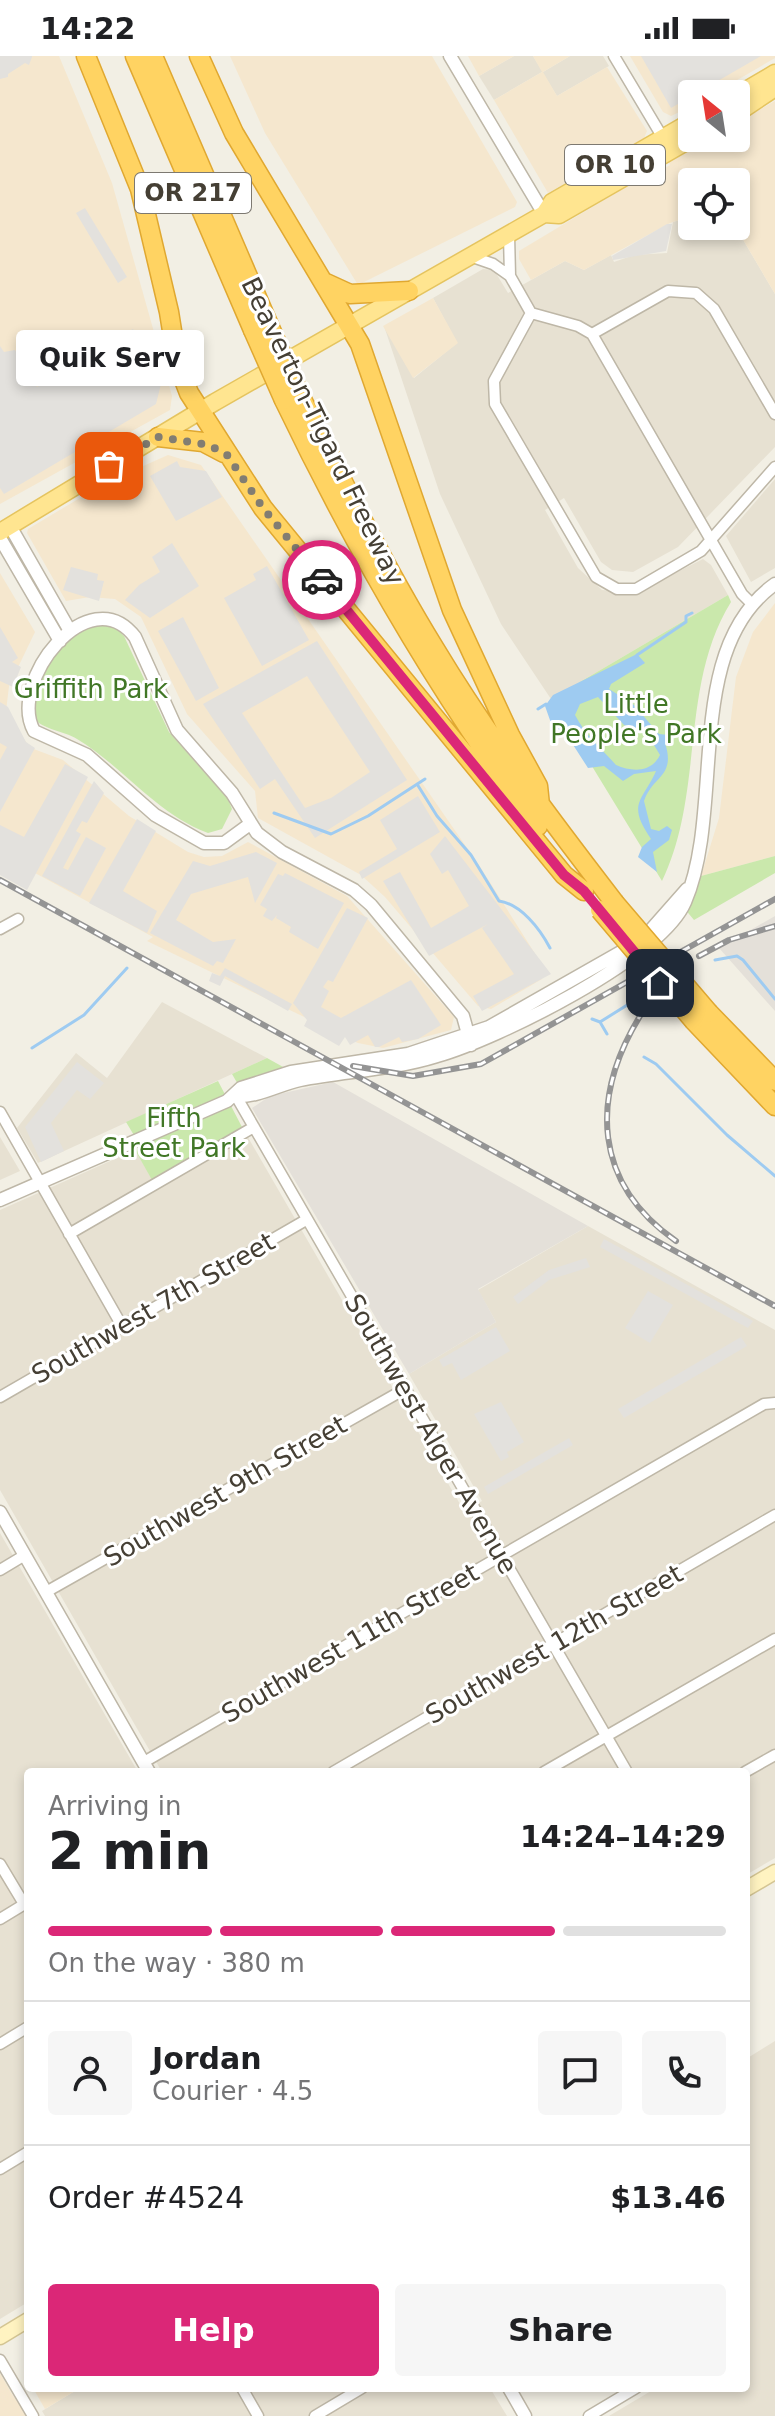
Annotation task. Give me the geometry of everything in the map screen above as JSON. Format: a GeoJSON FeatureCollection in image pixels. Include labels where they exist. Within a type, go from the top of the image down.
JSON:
{"type":"FeatureCollection","features":[{"type":"Feature","properties":{"kind":"highway"},"geometry":{"type":"LineString","coordinates":[[86,56],[140,189],[169,312],[177,362],[200,411],[272,519],[485,781],[564,875],[584,891]]}},
{"type":"Feature","properties":{"kind":"highway","name":"Beaverton-Tigard Freeway"},"geometry":{"type":"LineString","coordinates":[[135,56],[291,396],[337,509],[392,607],[485,753],[584,891],[607,906]]}},
{"type":"Feature","properties":{"kind":"highway","name":"Beaverton-Tigard Freeway"},"geometry":{"type":"LineString","coordinates":[[153,56],[260,327]]}},
{"type":"Feature","properties":{"kind":"highway"},"geometry":{"type":"LineString","coordinates":[[199,56],[234,133],[350,324],[376,385],[452,610],[510,735],[538,786],[540,805]]}},
{"type":"Feature","properties":{"kind":"highway"},"geometry":{"type":"LineString","coordinates":[[323,282],[350,294],[409,291]]}},
{"type":"Feature","properties":{"kind":"highway","name":"Beaverton-Tigard Freeway"},"geometry":{"type":"LineString","coordinates":[[291,396],[436,652],[607,906],[775,1106]]}},
{"type":"Feature","properties":{"kind":"highway"},"geometry":{"type":"LineString","coordinates":[[158,437],[203,442],[227,455]]}},
{"type":"Feature","properties":{"kind":"highway","name":"Beaverton-Tigard Freeway"},"geometry":{"type":"LineString","coordinates":[[702,1017],[775,1081]]}},
{"type":"Feature","properties":{"kind":"main road"},"geometry":{"type":"LineString","coordinates":[[750,88],[775,73]]}},
{"type":"Feature","properties":{"kind":"main road"},"geometry":{"type":"LineString","coordinates":[[750,105],[775,88]]}},
{"type":"Feature","properties":{"kind":"main road","name":"OR 10"},"geometry":{"type":"LineString","coordinates":[[3,532],[200,411],[509,235],[544,214],[552,202],[678,129]]}},
{"type":"Feature","properties":{"kind":"main road"},"geometry":{"type":"LineString","coordinates":[[656,159],[663,138]]}},
{"type":"Feature","properties":{"kind":"main road","name":"OR 10"},"geometry":{"type":"LineString","coordinates":[[544,214],[559,215],[678,147]]}},
{"type":"Feature","properties":{"kind":"main road"},"geometry":{"type":"LineString","coordinates":[[750,1887],[775,1872]]}},
{"type":"Feature","properties":{"kind":"main road"},"geometry":{"type":"LineString","coordinates":[[0,2337],[24,2322]]}},
{"type":"Feature","properties":{"kind":"street"},"geometry":{"type":"LineString","coordinates":[[450,56],[544,214]]}},
{"type":"Feature","properties":{"kind":"street"},"geometry":{"type":"LineString","coordinates":[[614,56],[663,138]]}},
{"type":"Feature","properties":{"kind":"street"},"geometry":{"type":"LineString","coordinates":[[509,235],[510,276]]}},
{"type":"Feature","properties":{"kind":"street"},"geometry":{"type":"LineString","coordinates":[[470,256],[493,264],[510,276],[531,313],[578,326],[592,334],[742,594],[753,605]]}},
{"type":"Feature","properties":{"kind":"street"},"geometry":{"type":"LineString","coordinates":[[592,334],[668,291],[696,293],[714,309],[775,414]]}},
{"type":"Feature","properties":{"kind":"street"},"geometry":{"type":"LineString","coordinates":[[531,313],[494,381],[495,404],[596,577],[617,589],[636,589],[701,551],[775,467]]}},
{"type":"Feature","properties":{"kind":"street"},"geometry":{"type":"LineString","coordinates":[[3,532],[70,631]]}},
{"type":"Feature","properties":{"kind":"street"},"geometry":{"type":"LineString","coordinates":[[3,532],[60,641]]}},
{"type":"Feature","properties":{"kind":"street"},"geometry":{"type":"LineString","coordinates":[[0,1200],[236,1096],[324,1075],[410,1063],[514,1026],[636,954],[669,925],[686,900],[704,838],[717,679],[733,637],[753,605],[775,584]]}},
{"type":"Feature","properties":{"kind":"street"},"geometry":{"type":"LineString","coordinates":[[250,824],[224,843],[204,843],[155,815],[82,752],[34,731],[27,711],[32,689],[44,662],[70,631],[88,620],[104,618],[118,621],[133,633],[177,730],[232,793],[250,824],[270,844],[354,890],[371,905],[463,1016],[470,1040]]}},
{"type":"Feature","properties":{"kind":"street"},"geometry":{"type":"LineString","coordinates":[[0,929],[18,919]]}},
{"type":"Feature","properties":{"kind":"street","name":"Southwest Alger Avenue"},"geometry":{"type":"LineString","coordinates":[[236,1096],[625,1768]]}},
{"type":"Feature","properties":{"kind":"street"},"geometry":{"type":"LineString","coordinates":[[0,1112],[122,1326]]}},
{"type":"Feature","properties":{"kind":"street"},"geometry":{"type":"LineString","coordinates":[[69,1234],[254,1127]]}},
{"type":"Feature","properties":{"kind":"street","name":"Southwest 7th Street"},"geometry":{"type":"LineString","coordinates":[[0,1397],[306,1220]]}},
{"type":"Feature","properties":{"kind":"street","name":"Southwest 9th Street"},"geometry":{"type":"LineString","coordinates":[[46,1592],[405,1389]]}},
{"type":"Feature","properties":{"kind":"street","name":"Southwest 11th Street"},"geometry":{"type":"LineString","coordinates":[[147,1767],[503,1555],[770,1404]]}},
{"type":"Feature","properties":{"kind":"street"},"geometry":{"type":"LineString","coordinates":[[0,1512],[147,1767]]}},
{"type":"Feature","properties":{"kind":"street","name":"Southwest 12th Street"},"geometry":{"type":"LineString","coordinates":[[340,1768],[775,1515]]}},
{"type":"Feature","properties":{"kind":"street"},"geometry":{"type":"LineString","coordinates":[[0,1570],[25,1555]]}},
{"type":"Feature","properties":{"kind":"street"},"geometry":{"type":"LineString","coordinates":[[551,1768],[775,1639]]}},
{"type":"Feature","properties":{"kind":"street"},"geometry":{"type":"LineString","coordinates":[[750,1769],[775,1755]]}},
{"type":"Feature","properties":{"kind":"street"},"geometry":{"type":"LineString","coordinates":[[0,1864],[24,1900]]}},
{"type":"Feature","properties":{"kind":"street"},"geometry":{"type":"LineString","coordinates":[[0,1919],[24,1904]]}},
{"type":"Feature","properties":{"kind":"street"},"geometry":{"type":"LineString","coordinates":[[0,2044],[24,2029]]}},
{"type":"Feature","properties":{"kind":"street"},"geometry":{"type":"LineString","coordinates":[[0,2169],[24,2154]]}},
{"type":"Feature","properties":{"kind":"street"},"geometry":{"type":"LineString","coordinates":[[0,2360],[33,2416]]}},
{"type":"Feature","properties":{"kind":"street"},"geometry":{"type":"LineString","coordinates":[[244,2392],[258,2416]]}},
{"type":"Feature","properties":{"kind":"street"},"geometry":{"type":"LineString","coordinates":[[315,2416],[355,2392]]}},
{"type":"Feature","properties":{"kind":"street"},"geometry":{"type":"LineString","coordinates":[[511,2392],[525,2416]]}},
{"type":"Feature","properties":{"kind":"street"},"geometry":{"type":"LineString","coordinates":[[589,2416],[629,2392]]}},
{"type":"Feature","properties":{"kind":"shaded area"},"geometry":{"type":"Polygon","coordinates":[[[0,56],[59,56],[112,183],[172,396],[170,410],[0,504],[0,56]]]}},
{"type":"Feature","properties":{"kind":"shaded area"},"geometry":{"type":"Polygon","coordinates":[[[0,56],[32,57],[29,65],[25,63],[8,77],[0,79],[0,56]]]}},
{"type":"Feature","properties":{"kind":"shaded area"},"geometry":{"type":"Polygon","coordinates":[[[230,56],[432,56],[517,202],[515,207],[358,285],[265,133],[230,56]]]}},
{"type":"Feature","properties":{"kind":"shaded area"},"geometry":{"type":"Polygon","coordinates":[[[468,56],[514,56],[479,76],[468,56]]]}},
{"type":"Feature","properties":{"kind":"shaded area"},"geometry":{"type":"Polygon","coordinates":[[[514,56],[533,56],[543,72],[570,56],[603,56],[609,66],[557,96],[542,72],[494,100],[479,76],[514,56]]]}},
{"type":"Feature","properties":{"kind":"shaded area"},"geometry":{"type":"Polygon","coordinates":[[[533,56],[570,56],[543,72],[557,96],[607,67],[647,131],[644,138],[548,193],[494,100],[542,72],[533,56]]]}},
{"type":"Feature","properties":{"kind":"shaded area"},"geometry":{"type":"Polygon","coordinates":[[[630,56],[775,56],[737,80],[678,80],[678,113],[671,116],[663,112],[630,56]]]}},
{"type":"Feature","properties":{"kind":"shaded area"},"geometry":{"type":"Polygon","coordinates":[[[641,56],[761,56],[719,80],[678,80],[678,104],[671,108],[641,56]]]}},
{"type":"Feature","properties":{"kind":"shaded area"},"geometry":{"type":"Polygon","coordinates":[[[775,101],[775,294],[743,240],[750,240],[750,168],[678,168],[678,220],[584,270],[565,261],[531,280],[519,259],[519,251],[644,176],[646,179],[670,165],[669,162],[686,152],[750,152],[750,115],[775,101]]]}},
{"type":"Feature","properties":{"kind":"shaded area"},"geometry":{"type":"Polygon","coordinates":[[[85,208],[127,277],[118,283],[76,213],[85,208]]]}},
{"type":"Feature","properties":{"kind":"shaded area"},"geometry":{"type":"Polygon","coordinates":[[[678,220],[678,240],[743,240],[775,294],[775,447],[678,547],[633,572],[612,570],[601,562],[564,498],[545,510],[578,568],[602,590],[636,593],[703,559],[711,565],[728,595],[551,699],[501,624],[440,494],[384,326],[414,378],[457,343],[433,298],[483,269],[494,270],[508,293],[565,261],[584,270],[611,255],[614,262],[634,255],[667,253],[673,222],[678,220]]]}},
{"type":"Feature","properties":{"kind":"shaded area"},"geometry":{"type":"Polygon","coordinates":[[[672,224],[666,251],[613,260],[612,256],[672,224]]]}},
{"type":"Feature","properties":{"kind":"shaded area"},"geometry":{"type":"Polygon","coordinates":[[[433,298],[458,343],[413,378],[383,326],[433,298]]]}},
{"type":"Feature","properties":{"kind":"shaded area"},"geometry":{"type":"Polygon","coordinates":[[[133,329],[161,384],[156,404],[4,494],[0,488],[0,346],[4,352],[15,350],[37,387],[133,329]]]}},
{"type":"Feature","properties":{"kind":"shaded area"},"geometry":{"type":"Polygon","coordinates":[[[168,455],[201,465],[479,865],[546,971],[542,979],[491,1009],[478,1006],[385,897],[361,875],[258,818],[255,791],[187,714],[141,617],[115,599],[90,597],[66,601],[27,533],[28,529],[105,483],[168,455]]]}},
{"type":"Feature","properties":{"kind":"shaded area"},"geometry":{"type":"Polygon","coordinates":[[[177,461],[180,467],[206,471],[222,497],[176,521],[150,476],[177,461]]]}},
{"type":"Feature","properties":{"kind":"shaded area"},"geometry":{"type":"Polygon","coordinates":[[[775,479],[775,568],[751,582],[726,536],[775,479]]]}},
{"type":"Feature","properties":{"kind":"shaded area"},"geometry":{"type":"Polygon","coordinates":[[[172,543],[199,586],[150,618],[125,600],[139,585],[160,572],[152,557],[172,543]]]}},
{"type":"Feature","properties":{"kind":"shaded area"},"geometry":{"type":"Polygon","coordinates":[[[267,566],[309,640],[262,666],[224,598],[256,580],[253,574],[267,566]]]}},
{"type":"Feature","properties":{"kind":"shaded area"},"geometry":{"type":"Polygon","coordinates":[[[71,567],[98,574],[97,580],[104,581],[99,601],[63,590],[71,567]]]}},
{"type":"Feature","properties":{"kind":"shaded area"},"geometry":{"type":"Polygon","coordinates":[[[0,573],[35,632],[9,686],[6,711],[8,720],[31,748],[63,760],[129,816],[188,852],[204,857],[222,856],[248,842],[347,896],[454,1017],[451,1030],[383,1048],[358,1043],[147,941],[153,937],[0,854],[0,573]]]}},
{"type":"Feature","properties":{"kind":"shaded area"},"geometry":{"type":"Polygon","coordinates":[[[775,603],[775,856],[701,876],[719,818],[736,677],[753,632],[775,603]]]}},
{"type":"Feature","properties":{"kind":"shaded area"},"geometry":{"type":"Polygon","coordinates":[[[183,617],[219,688],[196,701],[158,631],[183,617]]]}},
{"type":"Feature","properties":{"kind":"shaded area"},"geometry":{"type":"Polygon","coordinates":[[[0,627],[18,658],[12,662],[21,667],[13,687],[0,681],[0,627]]]}},
{"type":"Feature","properties":{"kind":"shaded area"},"geometry":{"type":"Polygon","coordinates":[[[317,641],[407,780],[315,838],[275,779],[260,789],[203,704],[317,641]],[[307,676],[242,713],[305,808],[331,798],[370,772],[307,676]]]}},
{"type":"Feature","properties":{"kind":"shaded area"},"geometry":{"type":"Polygon","coordinates":[[[0,702],[8,707],[26,742],[35,748],[0,812],[0,760],[7,747],[0,743],[0,702]]]}},
{"type":"Feature","properties":{"kind":"shaded area"},"geometry":{"type":"Polygon","coordinates":[[[65,764],[88,777],[27,890],[0,875],[0,825],[24,837],[65,764]]]}},
{"type":"Feature","properties":{"kind":"shaded area"},"geometry":{"type":"Polygon","coordinates":[[[94,781],[104,793],[87,823],[82,821],[76,831],[81,834],[63,868],[68,870],[86,837],[106,848],[80,896],[42,876],[94,781]]]}},
{"type":"Feature","properties":{"kind":"shaded area"},"geometry":{"type":"Polygon","coordinates":[[[418,796],[440,832],[362,879],[359,872],[397,849],[380,820],[418,796]]]}},
{"type":"Feature","properties":{"kind":"shaded area"},"geometry":{"type":"Polygon","coordinates":[[[137,819],[156,831],[123,891],[157,911],[147,933],[89,903],[137,819]]]}},
{"type":"Feature","properties":{"kind":"shaded area"},"geometry":{"type":"Polygon","coordinates":[[[445,836],[551,974],[482,1011],[473,996],[514,974],[482,928],[488,924],[429,956],[383,881],[400,872],[431,928],[469,906],[448,870],[442,874],[430,854],[445,836]]]}},
{"type":"Feature","properties":{"kind":"shaded area"},"geometry":{"type":"Polygon","coordinates":[[[256,852],[277,863],[255,903],[248,877],[191,894],[176,920],[213,942],[236,939],[223,963],[217,961],[213,966],[150,933],[193,861],[210,866],[256,852]]]}},
{"type":"Feature","properties":{"kind":"shaded area"},"geometry":{"type":"Polygon","coordinates":[[[285,873],[344,903],[318,949],[289,932],[291,927],[276,918],[277,915],[272,921],[263,916],[267,909],[260,905],[278,874],[283,876],[285,873]]]}},
{"type":"Feature","properties":{"kind":"shaded area"},"geometry":{"type":"Polygon","coordinates":[[[347,908],[368,918],[333,982],[328,980],[323,987],[329,991],[321,1007],[341,1018],[411,980],[441,1025],[418,1039],[402,1042],[399,1037],[379,1047],[375,1047],[368,1035],[350,1045],[345,1037],[339,1046],[304,1026],[307,1020],[293,1003],[347,908]]]}},
{"type":"Feature","properties":{"kind":"shaded area"},"geometry":{"type":"Polygon","coordinates":[[[775,916],[775,1011],[719,948],[775,916]]]}},
{"type":"Feature","properties":{"kind":"shaded area"},"geometry":{"type":"Polygon","coordinates":[[[225,968],[292,1004],[288,1011],[225,976],[220,986],[209,981],[212,973],[220,976],[225,968]]]}},
{"type":"Feature","properties":{"kind":"shaded area"},"geometry":{"type":"Polygon","coordinates":[[[162,1002],[267,1058],[38,1163],[17,1128],[76,1053],[107,1078],[162,1002]]]}},
{"type":"Feature","properties":{"kind":"shaded area"},"geometry":{"type":"Polygon","coordinates":[[[77,1062],[104,1083],[90,1099],[77,1090],[51,1123],[64,1151],[41,1162],[25,1127],[77,1062]]]}},
{"type":"Feature","properties":{"kind":"shaded area"},"geometry":{"type":"Polygon","coordinates":[[[333,1082],[588,1226],[478,1289],[496,1322],[409,1374],[252,1108],[270,1096],[333,1082]]]}},
{"type":"Feature","properties":{"kind":"shaded area"},"geometry":{"type":"Polygon","coordinates":[[[242,1127],[464,1511],[482,1501],[409,1374],[496,1322],[478,1290],[588,1226],[775,1330],[775,1858],[750,1873],[750,1768],[160,1768],[0,1490],[0,1210],[135,1150],[152,1179],[242,1127]]]}},
{"type":"Feature","properties":{"kind":"shaded area"},"geometry":{"type":"Polygon","coordinates":[[[0,1137],[20,1171],[0,1180],[0,1137]]]}},
{"type":"Feature","properties":{"kind":"shaded area"},"geometry":{"type":"Polygon","coordinates":[[[604,1239],[753,1321],[748,1328],[600,1247],[604,1239]]]}},
{"type":"Feature","properties":{"kind":"shaded area"},"geometry":{"type":"Polygon","coordinates":[[[586,1258],[590,1267],[549,1280],[518,1304],[513,1297],[549,1270],[586,1258]]]}},
{"type":"Feature","properties":{"kind":"shaded area"},"geometry":{"type":"Polygon","coordinates":[[[648,1291],[673,1305],[650,1343],[625,1328],[648,1291]]]}},
{"type":"Feature","properties":{"kind":"shaded area"},"geometry":{"type":"Polygon","coordinates":[[[496,1327],[510,1351],[461,1380],[452,1363],[443,1367],[439,1360],[496,1327]]]}},
{"type":"Feature","properties":{"kind":"shaded area"},"geometry":{"type":"Polygon","coordinates":[[[741,1337],[747,1346],[624,1418],[618,1409],[741,1337]]]}},
{"type":"Feature","properties":{"kind":"shaded area"},"geometry":{"type":"Polygon","coordinates":[[[501,1402],[524,1442],[507,1452],[509,1457],[501,1461],[474,1414],[501,1402]]]}},
{"type":"Feature","properties":{"kind":"shaded area"},"geometry":{"type":"Polygon","coordinates":[[[569,1438],[573,1445],[488,1494],[484,1487],[569,1438]]]}},
{"type":"Feature","properties":{"kind":"shaded area"},"geometry":{"type":"Polygon","coordinates":[[[0,1533],[136,1768],[24,1768],[24,2304],[0,2319],[0,1533]]]}},
{"type":"Feature","properties":{"kind":"shaded area"},"geometry":{"type":"Polygon","coordinates":[[[775,2041],[775,2416],[609,2416],[649,2392],[750,2392],[750,2057],[775,2041]]]}},
{"type":"Feature","properties":{"kind":"shaded area"},"geometry":{"type":"Polygon","coordinates":[[[0,2373],[12,2394],[27,2416],[0,2416],[0,2373]]]}},
{"type":"Feature","properties":{"kind":"shaded area"},"geometry":{"type":"Polygon","coordinates":[[[35,2392],[73,2392],[45,2409],[35,2392]]]}},
{"type":"Feature","properties":{"kind":"shaded area"},"geometry":{"type":"Polygon","coordinates":[[[73,2392],[492,2392],[507,2416],[45,2416],[42,2411],[73,2392]]]}},
{"type":"Feature","properties":{"kind":"green space","name":"Little People's Park"},"geometry":{"type":"Polygon","coordinates":[[[728,595],[731,602],[715,634],[704,669],[684,812],[662,881],[551,699],[728,595]]]}},
{"type":"Feature","properties":{"kind":"green space","name":"Griffith Park"},"geometry":{"type":"Polygon","coordinates":[[[88,623],[115,627],[124,636],[169,732],[228,799],[232,809],[222,829],[208,833],[189,824],[156,802],[77,739],[33,718],[38,688],[48,663],[64,642],[88,623]]]}},
{"type":"Feature","properties":{"kind":"green space"},"geometry":{"type":"Polygon","coordinates":[[[775,856],[775,873],[694,920],[684,908],[701,876],[775,856]]]}},
{"type":"Feature","properties":{"kind":"green space","name":"Fifth Street Park"},"geometry":{"type":"Polygon","coordinates":[[[267,1058],[294,1073],[247,1100],[232,1074],[267,1058]]]}},
{"type":"Feature","properties":{"kind":"green space","name":"Fifth Street Park"},"geometry":{"type":"Polygon","coordinates":[[[218,1081],[242,1127],[152,1180],[135,1150],[141,1147],[126,1122],[218,1081]]]}},
{"type":"Feature","properties":{"kind":"water"},"geometry":{"type":"Polygon","coordinates":[[[637,654],[645,663],[611,684],[609,689],[633,704],[659,734],[678,736],[665,743],[668,754],[666,769],[644,801],[651,829],[659,831],[667,826],[672,830],[669,840],[653,852],[657,872],[638,857],[642,847],[651,839],[639,817],[639,803],[656,771],[634,774],[623,781],[604,766],[588,768],[568,737],[551,723],[545,706],[553,695],[637,654]],[[598,697],[580,704],[575,715],[589,736],[616,765],[635,770],[652,765],[660,755],[648,735],[624,725],[598,697]]]}},
{"type":"Feature","properties":{"kind":"waterway"},"geometry":{"type":"LineString","coordinates":[[637,655],[686,622],[686,616],[692,613]]}},
{"type":"Feature","properties":{"kind":"waterway"},"geometry":{"type":"LineString","coordinates":[[538,709],[546,704]]}},
{"type":"Feature","properties":{"kind":"waterway"},"geometry":{"type":"LineString","coordinates":[[274,813],[331,834],[368,816],[425,779]]}},
{"type":"Feature","properties":{"kind":"waterway"},"geometry":{"type":"LineString","coordinates":[[417,784],[437,816],[471,855],[499,901],[522,912],[550,948]]}},
{"type":"Feature","properties":{"kind":"waterway"},"geometry":{"type":"LineString","coordinates":[[715,960],[737,956],[775,999]]}},
{"type":"Feature","properties":{"kind":"waterway"},"geometry":{"type":"LineString","coordinates":[[32,1048],[84,1015],[127,968]]}},
{"type":"Feature","properties":{"kind":"waterway"},"geometry":{"type":"LineString","coordinates":[[600,1022],[632,1002]]}},
{"type":"Feature","properties":{"kind":"waterway"},"geometry":{"type":"LineString","coordinates":[[592,1019],[600,1022],[607,1034]]}},
{"type":"Feature","properties":{"kind":"waterway"},"geometry":{"type":"LineString","coordinates":[[644,1057],[656,1064],[727,1135],[775,1176]]}},
{"type":"Feature","properties":{"kind":"railway"},"geometry":{"type":"LineString","coordinates":[[0,880],[775,1306]]}},
{"type":"Feature","properties":{"kind":"railway"},"geometry":{"type":"LineString","coordinates":[[353,1066],[413,1076],[481,1064],[775,899]]}},
{"type":"Feature","properties":{"kind":"railway"},"geometry":{"type":"LineString","coordinates":[[699,956],[729,940],[775,926]]}},
{"type":"Feature","properties":{"kind":"railway"},"geometry":{"type":"LineString","coordinates":[[676,1241],[649,1218],[628,1193],[615,1166],[608,1138],[608,1108],[613,1078],[624,1047],[660,985],[685,958]]}},
{"type":"Feature","properties":{"kind":"way so far"},"geometry":{"type":"LineString","coordinates":[[109,466],[158,437],[209,445],[227,455],[246,486],[322,580]]}},
{"type":"Feature","properties":{"kind":"place","name":"Quik Serv"},"geometry":{"type":"Point","coordinates":[109,466]}},
{"type":"Feature","properties":{"kind":"route"},"geometry":{"type":"LineString","coordinates":[[322,580],[564,875],[584,891],[660,983]]}}]}
